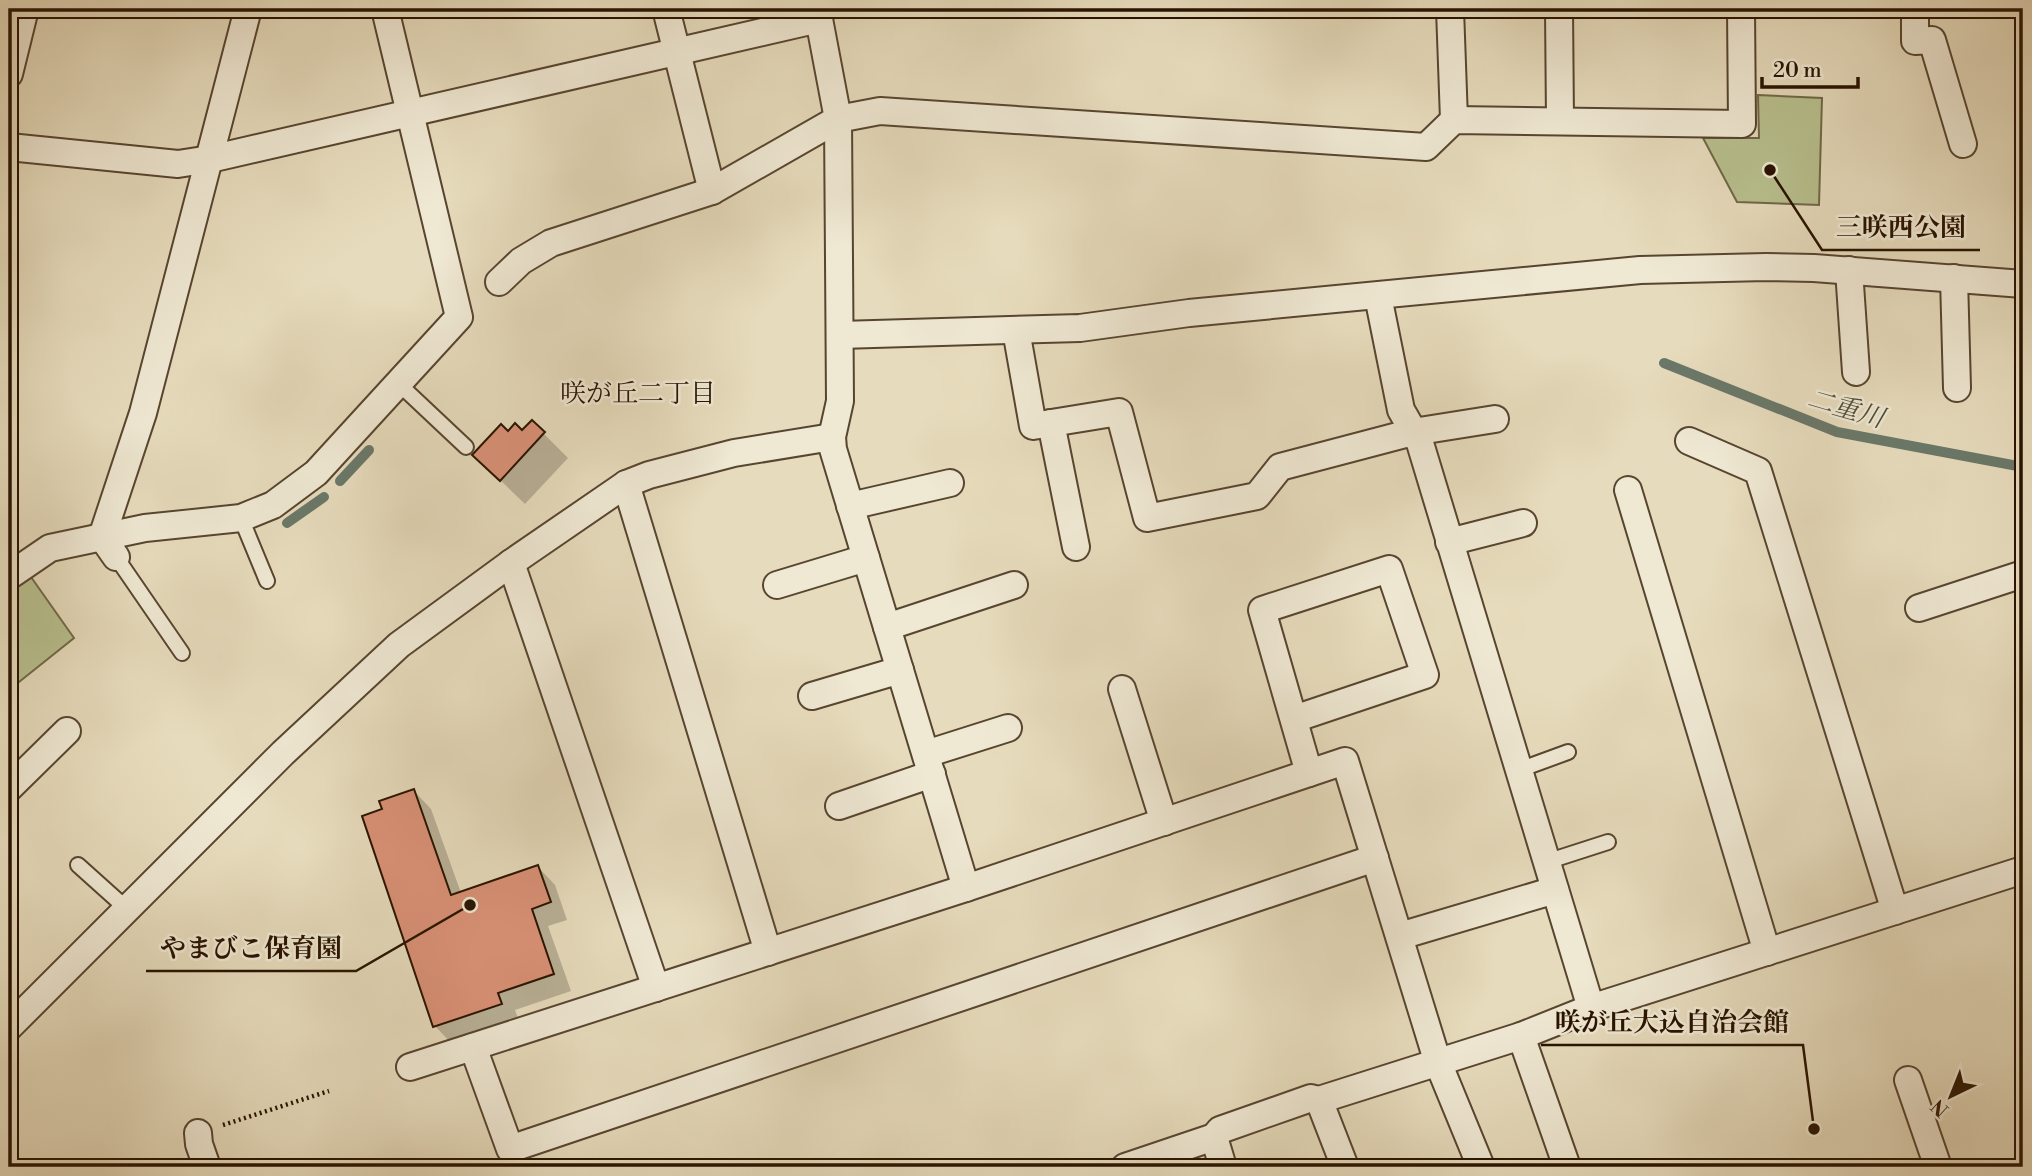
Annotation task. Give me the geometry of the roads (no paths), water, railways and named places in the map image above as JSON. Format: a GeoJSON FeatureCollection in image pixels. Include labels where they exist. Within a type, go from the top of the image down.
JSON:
{"type":"FeatureCollection","features":[{"type":"Feature","properties":{"kind":"street"},"geometry":{"type":"LineString","coordinates":[[9,74],[25,9]]}},
{"type":"Feature","properties":{"kind":"street"},"geometry":{"type":"LineString","coordinates":[[108,545],[248,9]]}},
{"type":"Feature","properties":{"kind":"street"},"geometry":{"type":"LineString","coordinates":[[9,576],[50,548],[108,545],[145,528],[246,528],[316,473],[402,387],[459,317],[385,9]]}},
{"type":"Feature","properties":{"kind":"street"},"geometry":{"type":"LineString","coordinates":[[666,9],[712,191]]}},
{"type":"Feature","properties":{"kind":"street"},"geometry":{"type":"LineString","coordinates":[[1450,9],[1454,120]]}},
{"type":"Feature","properties":{"kind":"street"},"geometry":{"type":"LineString","coordinates":[[1559,9],[1560,121]]}},
{"type":"Feature","properties":{"kind":"street"},"geometry":{"type":"LineString","coordinates":[[499,282],[521,261],[551,243],[712,191],[838,119],[880,111],[1426,147],[1454,120],[1742,124],[1741,9]]}},
{"type":"Feature","properties":{"kind":"street"},"geometry":{"type":"LineString","coordinates":[[1915,9],[1915,41],[1932,40],[1963,144]]}},
{"type":"Feature","properties":{"kind":"street"},"geometry":{"type":"LineString","coordinates":[[9,148],[178,164],[210,159],[677,52],[821,14],[838,119],[840,401],[832,437],[833,449],[966,888]]}},
{"type":"Feature","properties":{"kind":"street"},"geometry":{"type":"LineString","coordinates":[[840,335],[1080,328],[1189,313],[1640,270],[1766,267],[1849,270],[2023,284]]}},
{"type":"Feature","properties":{"kind":"street"},"geometry":{"type":"LineString","coordinates":[[1849,270],[1856,372]]}},
{"type":"Feature","properties":{"kind":"street"},"geometry":{"type":"LineString","coordinates":[[1954,278],[1957,388]]}},
{"type":"Feature","properties":{"kind":"street"},"geometry":{"type":"LineString","coordinates":[[1378,296],[1401,411],[1420,443],[1591,1009]]}},
{"type":"Feature","properties":{"kind":"street"},"geometry":{"type":"LineString","coordinates":[[1016,330],[1033,426],[1119,412],[1147,518],[1257,496],[1280,467],[1413,432],[1495,419]]}},
{"type":"Feature","properties":{"kind":"street"},"geometry":{"type":"LineString","coordinates":[[1051,423],[1076,547]]}},
{"type":"Feature","properties":{"kind":"street"},"geometry":{"type":"LineString","coordinates":[[9,1027],[283,753],[399,645],[511,563],[626,484],[649,475],[734,453],[832,437]]}},
{"type":"Feature","properties":{"kind":"street"},"geometry":{"type":"LineString","coordinates":[[1689,441],[1758,471],[1895,911]]}},
{"type":"Feature","properties":{"kind":"street"},"geometry":{"type":"LineString","coordinates":[[850,506],[950,483]]}},
{"type":"Feature","properties":{"kind":"street"},"geometry":{"type":"LineString","coordinates":[[626,484],[768,952]]}},
{"type":"Feature","properties":{"kind":"street"},"geometry":{"type":"LineString","coordinates":[[1628,489],[1768,952]]}},
{"type":"Feature","properties":{"kind":"street"},"geometry":{"type":"LineString","coordinates":[[1450,542],[1523,523]]}},
{"type":"Feature","properties":{"kind":"street"},"geometry":{"type":"LineString","coordinates":[[777,585],[866,558]]}},
{"type":"Feature","properties":{"kind":"street"},"geometry":{"type":"LineString","coordinates":[[511,563],[656,988]]}},
{"type":"Feature","properties":{"kind":"street"},"geometry":{"type":"LineString","coordinates":[[1293,719],[1425,675],[1389,569],[1262,610],[1293,719],[1309,773]]}},
{"type":"Feature","properties":{"kind":"street"},"geometry":{"type":"LineString","coordinates":[[1919,608],[2023,574]]}},
{"type":"Feature","properties":{"kind":"street"},"geometry":{"type":"LineString","coordinates":[[887,627],[1014,585]]}},
{"type":"Feature","properties":{"kind":"street"},"geometry":{"type":"LineString","coordinates":[[812,696],[900,670]]}},
{"type":"Feature","properties":{"kind":"street"},"geometry":{"type":"LineString","coordinates":[[1122,689],[1164,822]]}},
{"type":"Feature","properties":{"kind":"street"},"geometry":{"type":"LineString","coordinates":[[839,806],[1008,728]]}},
{"type":"Feature","properties":{"kind":"street"},"geometry":{"type":"LineString","coordinates":[[9,788],[66,731]]}},
{"type":"Feature","properties":{"kind":"street"},"geometry":{"type":"LineString","coordinates":[[410,1067],[966,888],[1345,761],[1437,1060],[1480,1167]]}},
{"type":"Feature","properties":{"kind":"street"},"geometry":{"type":"LineString","coordinates":[[473,1046],[510,1149],[1375,858]]}},
{"type":"Feature","properties":{"kind":"street"},"geometry":{"type":"LineString","coordinates":[[1125,1167],[1214,1137],[1220,1130],[1311,1098],[1320,1100],[1437,1060],[1521,1036],[1591,1009],[2023,870]]}},
{"type":"Feature","properties":{"kind":"street"},"geometry":{"type":"LineString","coordinates":[[1400,936],[1555,890]]}},
{"type":"Feature","properties":{"kind":"street"},"geometry":{"type":"LineString","coordinates":[[1521,1036],[1567,1167]]}},
{"type":"Feature","properties":{"kind":"street"},"geometry":{"type":"LineString","coordinates":[[1908,1080],[1938,1167]]}},
{"type":"Feature","properties":{"kind":"street"},"geometry":{"type":"LineString","coordinates":[[1320,1100],[1345,1167]]}},
{"type":"Feature","properties":{"kind":"street"},"geometry":{"type":"LineString","coordinates":[[198,1133],[207,1167]]}},
{"type":"Feature","properties":{"kind":"street"},"geometry":{"type":"LineString","coordinates":[[1214,1137],[1223,1167]]}},
{"type":"Feature","properties":{"kind":"lane"},"geometry":{"type":"LineString","coordinates":[[402,387],[466,447]]}},
{"type":"Feature","properties":{"kind":"lane"},"geometry":{"type":"LineString","coordinates":[[246,528],[267,581]]}},
{"type":"Feature","properties":{"kind":"lane"},"geometry":{"type":"LineString","coordinates":[[108,545],[182,653]]}},
{"type":"Feature","properties":{"kind":"lane"},"geometry":{"type":"LineString","coordinates":[[1519,770],[1568,752]]}},
{"type":"Feature","properties":{"kind":"lane"},"geometry":{"type":"LineString","coordinates":[[1546,862],[1608,842]]}},
{"type":"Feature","properties":{"kind":"lane"},"geometry":{"type":"LineString","coordinates":[[78,864],[127,909]]}},
{"type":"Feature","properties":{"kind":"waterway","name":"二重川"},"geometry":{"type":"LineString","coordinates":[[1664,363],[1837,432],[2023,467]]}},
{"type":"Feature","properties":{"kind":"waterway"},"geometry":{"type":"LineString","coordinates":[[340,481],[369,450]]}},
{"type":"Feature","properties":{"kind":"waterway"},"geometry":{"type":"LineString","coordinates":[[287,523],[324,497]]}},
{"type":"Feature","properties":{"kind":"place","name":"三咲西公園"},"geometry":{"type":"Point","coordinates":[1770,170]}},
{"type":"Feature","properties":{"kind":"place","name":"やまびこ保育園"},"geometry":{"type":"Point","coordinates":[470,905]}},
{"type":"Feature","properties":{"kind":"place","name":"咲が丘大込自治会館"},"geometry":{"type":"Point","coordinates":[1814,1129]}},
{"type":"Feature","properties":{"kind":"district","name":"咲が丘二丁目"},"geometry":{"type":"Point","coordinates":[638,393]}}]}
